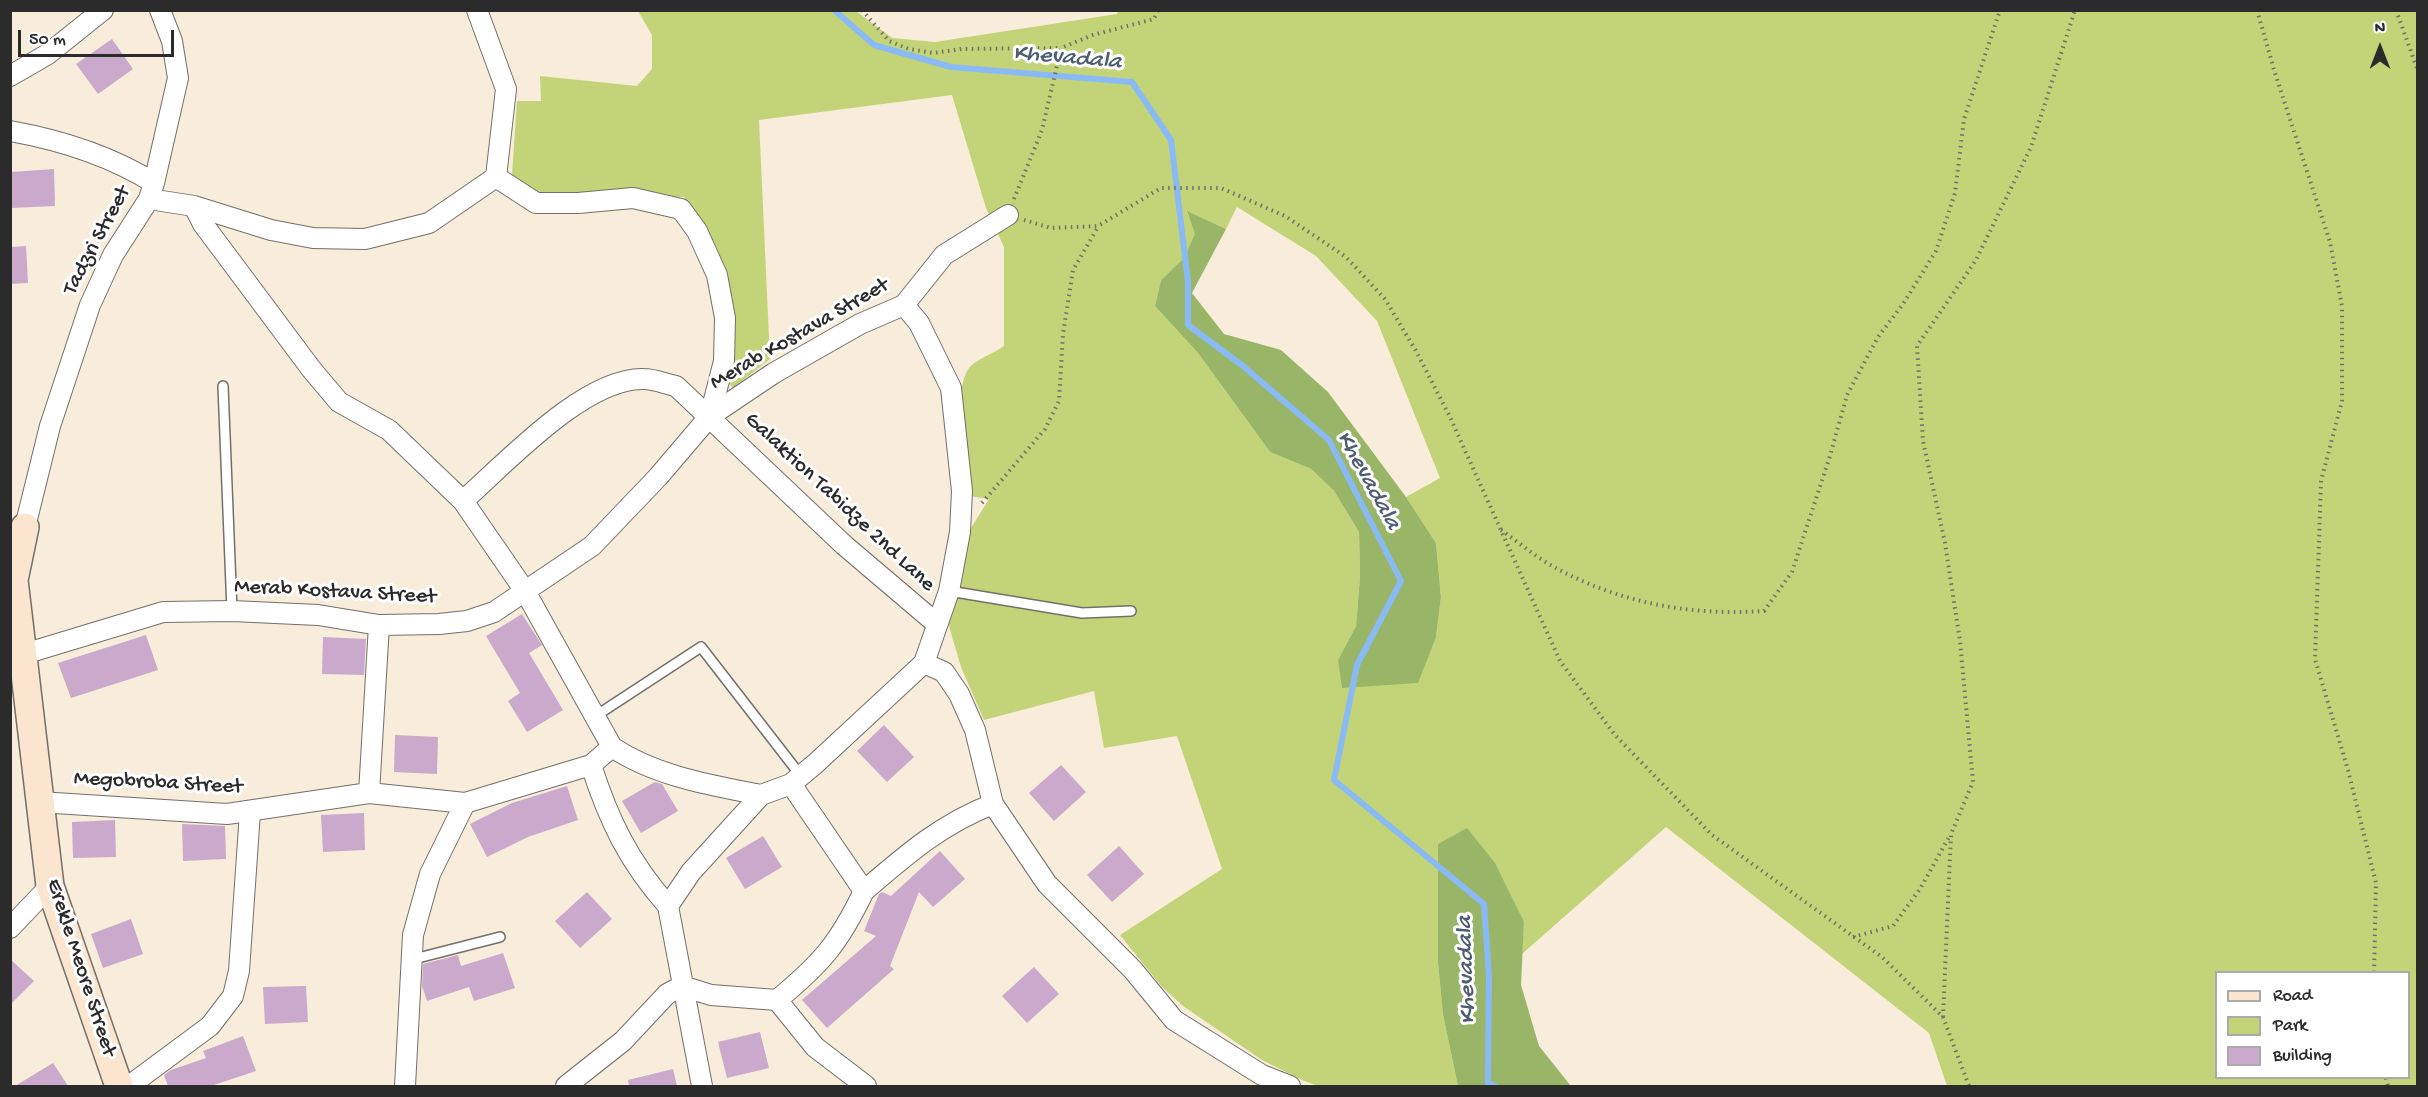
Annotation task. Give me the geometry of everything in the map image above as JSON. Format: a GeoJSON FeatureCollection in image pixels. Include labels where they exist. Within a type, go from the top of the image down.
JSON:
{"type":"FeatureCollection","features":[{"type":"Feature","properties":{"kind":"street"},"geometry":{"type":"LineString","coordinates":[[10,76],[48,54],[103,10]]}},
{"type":"Feature","properties":{"kind":"street","name":"Tadzri Street"},"geometry":{"type":"LineString","coordinates":[[18,531],[90,305],[113,255],[152,191],[178,78],[172,41],[160,10]]}},
{"type":"Feature","properties":{"kind":"street"},"geometry":{"type":"LineString","coordinates":[[10,131],[46,137],[68,145],[135,171],[152,191],[271,230],[313,238],[365,239],[429,223],[495,177],[506,89],[477,10]]}},
{"type":"Feature","properties":{"kind":"street"},"geometry":{"type":"LineString","coordinates":[[495,177],[536,203],[578,203],[633,198],[681,209],[697,231],[717,275],[724,318],[724,361],[710,416]]}},
{"type":"Feature","properties":{"kind":"street"},"geometry":{"type":"LineString","coordinates":[[194,206],[203,224],[312,370],[339,402],[389,430],[463,501],[525,591],[612,747],[630,759],[653,769],[761,795]]}},
{"type":"Feature","properties":{"kind":"street","name":"Merab Kostava Street"},"geometry":{"type":"LineString","coordinates":[[17,659],[163,612],[232,611],[318,615],[380,625],[467,621],[494,612],[592,546],[658,477],[710,416],[860,324],[904,305],[944,255],[1008,215]]}},
{"type":"Feature","properties":{"kind":"street"},"geometry":{"type":"LineString","coordinates":[[668,906],[691,872],[761,795],[796,780],[924,663],[949,591],[960,531],[962,491],[951,388],[920,323],[904,305]]}},
{"type":"Feature","properties":{"kind":"street","name":"Galaktion Tabidze 2nd Lane"},"geometry":{"type":"LineString","coordinates":[[463,501],[574,404],[613,386],[644,379],[676,386],[844,545],[937,624]]}},
{"type":"Feature","properties":{"kind":"street","name":"Erekle Meore Street"},"geometry":{"type":"LineString","coordinates":[[18,531],[14,580],[17,659],[50,886],[118,1086]]}},
{"type":"Feature","properties":{"kind":"street"},"geometry":{"type":"LineString","coordinates":[[369,793],[380,625]]}},
{"type":"Feature","properties":{"kind":"street"},"geometry":{"type":"LineString","coordinates":[[924,663],[944,672],[959,694],[975,730],[993,804],[1047,884],[1133,970],[1174,1020],[1262,1075],[1290,1086]]}},
{"type":"Feature","properties":{"kind":"street"},"geometry":{"type":"LineString","coordinates":[[612,747],[591,765],[607,815],[626,851],[650,886],[668,906],[702,1086]]}},
{"type":"Feature","properties":{"kind":"street","name":"Megobroba Street"},"geometry":{"type":"LineString","coordinates":[[39,802],[227,814],[369,793],[465,803],[591,765]]}},
{"type":"Feature","properties":{"kind":"street"},"geometry":{"type":"LineString","coordinates":[[796,780],[864,891]]}},
{"type":"Feature","properties":{"kind":"street"},"geometry":{"type":"LineString","coordinates":[[405,1086],[412,935],[430,874],[465,803]]}},
{"type":"Feature","properties":{"kind":"street"},"geometry":{"type":"LineString","coordinates":[[566,1086],[623,1041],[667,994],[682,986],[711,995],[777,1000],[814,969],[844,932],[864,891],[912,850],[960,817],[993,804]]}},
{"type":"Feature","properties":{"kind":"street"},"geometry":{"type":"LineString","coordinates":[[129,1086],[210,1026],[233,996],[239,971],[250,812]]}},
{"type":"Feature","properties":{"kind":"street"},"geometry":{"type":"LineString","coordinates":[[10,928],[50,886]]}},
{"type":"Feature","properties":{"kind":"street"},"geometry":{"type":"LineString","coordinates":[[777,1000],[815,1047],[866,1086]]}},
{"type":"Feature","properties":{"kind":"lane"},"geometry":{"type":"LineString","coordinates":[[223,386],[232,611]]}},
{"type":"Feature","properties":{"kind":"lane"},"geometry":{"type":"LineString","coordinates":[[949,591],[1082,613],[1131,611]]}},
{"type":"Feature","properties":{"kind":"lane"},"geometry":{"type":"LineString","coordinates":[[594,717],[701,647],[796,780]]}},
{"type":"Feature","properties":{"kind":"lane"},"geometry":{"type":"LineString","coordinates":[[410,960],[500,937]]}},
{"type":"Feature","properties":{"kind":"path"},"geometry":{"type":"LineString","coordinates":[[861,10],[889,41],[933,53],[962,49],[1061,48],[1093,34],[1154,19],[1158,10]]}},
{"type":"Feature","properties":{"kind":"path"},"geometry":{"type":"LineString","coordinates":[[1501,530],[1553,566],[1606,591],[1664,608],[1725,613],[1764,610],[1792,572],[1830,456],[1847,395],[1878,337],[1936,251],[1955,193],[1964,119],[2000,10]]}},
{"type":"Feature","properties":{"kind":"path"},"geometry":{"type":"LineString","coordinates":[[1853,937],[1893,926],[1920,889],[1951,834],[1973,782],[1960,641],[1945,543],[1923,441],[1917,346],[1976,260],[2031,147],[2075,10]]}},
{"type":"Feature","properties":{"kind":"path"},"geometry":{"type":"LineString","coordinates":[[2257,10],[2274,73],[2330,242],[2342,306],[2342,401],[2320,481],[2315,659],[2348,770],[2376,883],[2374,971]]}},
{"type":"Feature","properties":{"kind":"path"},"geometry":{"type":"LineString","coordinates":[[2396,10],[2418,71]]}},
{"type":"Feature","properties":{"kind":"path"},"geometry":{"type":"LineString","coordinates":[[1061,48],[1042,130],[1008,215],[1051,228],[1098,226],[1161,188],[1221,188],[1285,216],[1346,257],[1385,298],[1416,351],[1449,414],[1560,661],[1615,735],[1712,835],[1882,957],[1943,1017]]}},
{"type":"Feature","properties":{"kind":"path"},"geometry":{"type":"LineString","coordinates":[[960,531],[1045,429],[1059,401],[1063,334],[1073,270],[1098,226]]}},
{"type":"Feature","properties":{"kind":"path"},"geometry":{"type":"LineString","coordinates":[[1951,834],[1943,1017],[1969,1086]]}},
{"type":"Feature","properties":{"kind":"green space"},"geometry":{"type":"Polygon","coordinates":[[[1118,10],[2417,11],[2417,1086],[1947,1086],[1929,1033],[1666,827],[1522,954],[1524,922],[1438,843],[1438,963],[1443,1015],[1458,1086],[1318,1086],[1262,1060],[1183,1006],[1162,987],[1120,935],[1222,869],[1177,736],[1104,748],[1094,691],[984,720],[961,667],[948,623],[966,536],[989,499],[969,496],[960,412],[964,379],[972,365],[1004,346],[1004,247],[986,208],[952,95],[759,120],[770,359],[733,388],[727,381],[730,301],[717,248],[684,197],[542,194],[512,175],[517,101],[541,101],[540,76],[637,86],[652,69],[652,35],[638,11],[856,11],[892,38],[935,42],[1117,14],[1118,10]],[[1237,207],[1226,229],[1187,212],[1196,234],[1184,258],[1161,280],[1155,306],[1198,353],[1270,452],[1311,469],[1334,491],[1359,532],[1360,576],[1356,626],[1338,660],[1436,637],[1441,597],[1436,543],[1406,497],[1440,478],[1377,321],[1316,256],[1237,207]]]}},
{"type":"Feature","properties":{"kind":"green space"},"geometry":{"type":"Polygon","coordinates":[[[1187,211],[1226,229],[1192,293],[1224,334],[1281,350],[1328,392],[1406,497],[1436,543],[1441,597],[1436,637],[1418,683],[1342,688],[1338,660],[1356,626],[1360,576],[1359,532],[1334,491],[1311,469],[1270,452],[1198,353],[1155,306],[1161,280],[1184,258],[1195,234],[1187,211]]]}},
{"type":"Feature","properties":{"kind":"green space"},"geometry":{"type":"Polygon","coordinates":[[[1467,828],[1495,863],[1524,922],[1521,985],[1539,1046],[1571,1086],[1458,1086],[1443,1015],[1438,963],[1438,844],[1467,828]]]}},
{"type":"Feature","properties":{"kind":"building"},"geometry":{"type":"Polygon","coordinates":[[[112,39],[133,69],[98,94],[76,64],[112,39]]]}},
{"type":"Feature","properties":{"kind":"building"},"geometry":{"type":"Polygon","coordinates":[[[54,169],[55,206],[12,208],[11,172],[54,169]]]}},
{"type":"Feature","properties":{"kind":"building"},"geometry":{"type":"Polygon","coordinates":[[[26,246],[28,283],[10,284],[10,247],[26,246]]]}},
{"type":"Feature","properties":{"kind":"building"},"geometry":{"type":"Polygon","coordinates":[[[522,614],[542,645],[529,653],[563,710],[527,732],[508,701],[520,693],[486,636],[522,614]]]}},
{"type":"Feature","properties":{"kind":"building"},"geometry":{"type":"Polygon","coordinates":[[[146,635],[158,670],[71,698],[58,663],[146,635]]]}},
{"type":"Feature","properties":{"kind":"building"},"geometry":{"type":"Polygon","coordinates":[[[323,637],[366,639],[364,675],[322,674],[323,637]]]}},
{"type":"Feature","properties":{"kind":"building"},"geometry":{"type":"Polygon","coordinates":[[[884,725],[914,757],[887,782],[857,751],[884,725]]]}},
{"type":"Feature","properties":{"kind":"building"},"geometry":{"type":"Polygon","coordinates":[[[395,735],[438,737],[437,774],[394,772],[395,735]]]}},
{"type":"Feature","properties":{"kind":"building"},"geometry":{"type":"Polygon","coordinates":[[[1061,765],[1086,792],[1054,821],[1029,793],[1061,765]]]}},
{"type":"Feature","properties":{"kind":"building"},"geometry":{"type":"Polygon","coordinates":[[[655,782],[662,784],[678,811],[641,833],[622,801],[655,782]]]}},
{"type":"Feature","properties":{"kind":"building"},"geometry":{"type":"Polygon","coordinates":[[[567,786],[578,820],[528,837],[487,857],[470,824],[512,803],[567,786]]]}},
{"type":"Feature","properties":{"kind":"building"},"geometry":{"type":"Polygon","coordinates":[[[364,813],[365,850],[323,852],[321,815],[364,813]]]}},
{"type":"Feature","properties":{"kind":"building"},"geometry":{"type":"Polygon","coordinates":[[[115,820],[116,857],[73,858],[72,822],[115,820]]]}},
{"type":"Feature","properties":{"kind":"building"},"geometry":{"type":"Polygon","coordinates":[[[182,824],[225,826],[226,859],[183,861],[182,824]]]}},
{"type":"Feature","properties":{"kind":"building"},"geometry":{"type":"Polygon","coordinates":[[[763,836],[782,867],[745,889],[726,858],[763,836]]]}},
{"type":"Feature","properties":{"kind":"building"},"geometry":{"type":"Polygon","coordinates":[[[1119,846],[1144,874],[1112,902],[1087,875],[1119,846]]]}},
{"type":"Feature","properties":{"kind":"building"},"geometry":{"type":"Polygon","coordinates":[[[940,851],[965,879],[933,907],[919,892],[890,966],[894,969],[827,1028],[802,1000],[876,936],[864,931],[879,894],[882,892],[891,896],[940,851]]]}},
{"type":"Feature","properties":{"kind":"building"},"geometry":{"type":"Polygon","coordinates":[[[587,892],[612,919],[580,948],[555,921],[587,892]]]}},
{"type":"Feature","properties":{"kind":"building"},"geometry":{"type":"Polygon","coordinates":[[[131,919],[143,954],[103,968],[91,934],[131,919]]]}},
{"type":"Feature","properties":{"kind":"building"},"geometry":{"type":"Polygon","coordinates":[[[503,953],[515,988],[474,1001],[469,987],[427,1001],[422,986],[423,964],[458,955],[461,966],[503,953]]]}},
{"type":"Feature","properties":{"kind":"building"},"geometry":{"type":"Polygon","coordinates":[[[10,959],[34,981],[10,1005],[10,959]]]}},
{"type":"Feature","properties":{"kind":"building"},"geometry":{"type":"Polygon","coordinates":[[[1034,967],[1059,994],[1027,1023],[1002,996],[1034,967]]]}},
{"type":"Feature","properties":{"kind":"building"},"geometry":{"type":"Polygon","coordinates":[[[306,986],[308,1022],[265,1024],[263,987],[306,986]]]}},
{"type":"Feature","properties":{"kind":"building"},"geometry":{"type":"Polygon","coordinates":[[[760,1032],[769,1068],[727,1078],[718,1042],[760,1032]]]}},
{"type":"Feature","properties":{"kind":"building"},"geometry":{"type":"Polygon","coordinates":[[[243,1036],[256,1071],[211,1086],[168,1086],[164,1075],[171,1070],[206,1058],[203,1051],[243,1036]]]}},
{"type":"Feature","properties":{"kind":"building"},"geometry":{"type":"Polygon","coordinates":[[[53,1063],[68,1086],[15,1086],[53,1063]]]}},
{"type":"Feature","properties":{"kind":"building"},"geometry":{"type":"Polygon","coordinates":[[[673,1069],[677,1086],[629,1086],[628,1080],[673,1069]]]}},
{"type":"Feature","properties":{"kind":"waterway","name":"Khevadala"},"geometry":{"type":"LineString","coordinates":[[834,10],[874,45],[951,67],[1132,82],[1171,140],[1188,282],[1188,325],[1243,366],[1329,440],[1401,581],[1357,665],[1334,780],[1484,904],[1489,977],[1488,1083],[1495,1086]]}}]}
